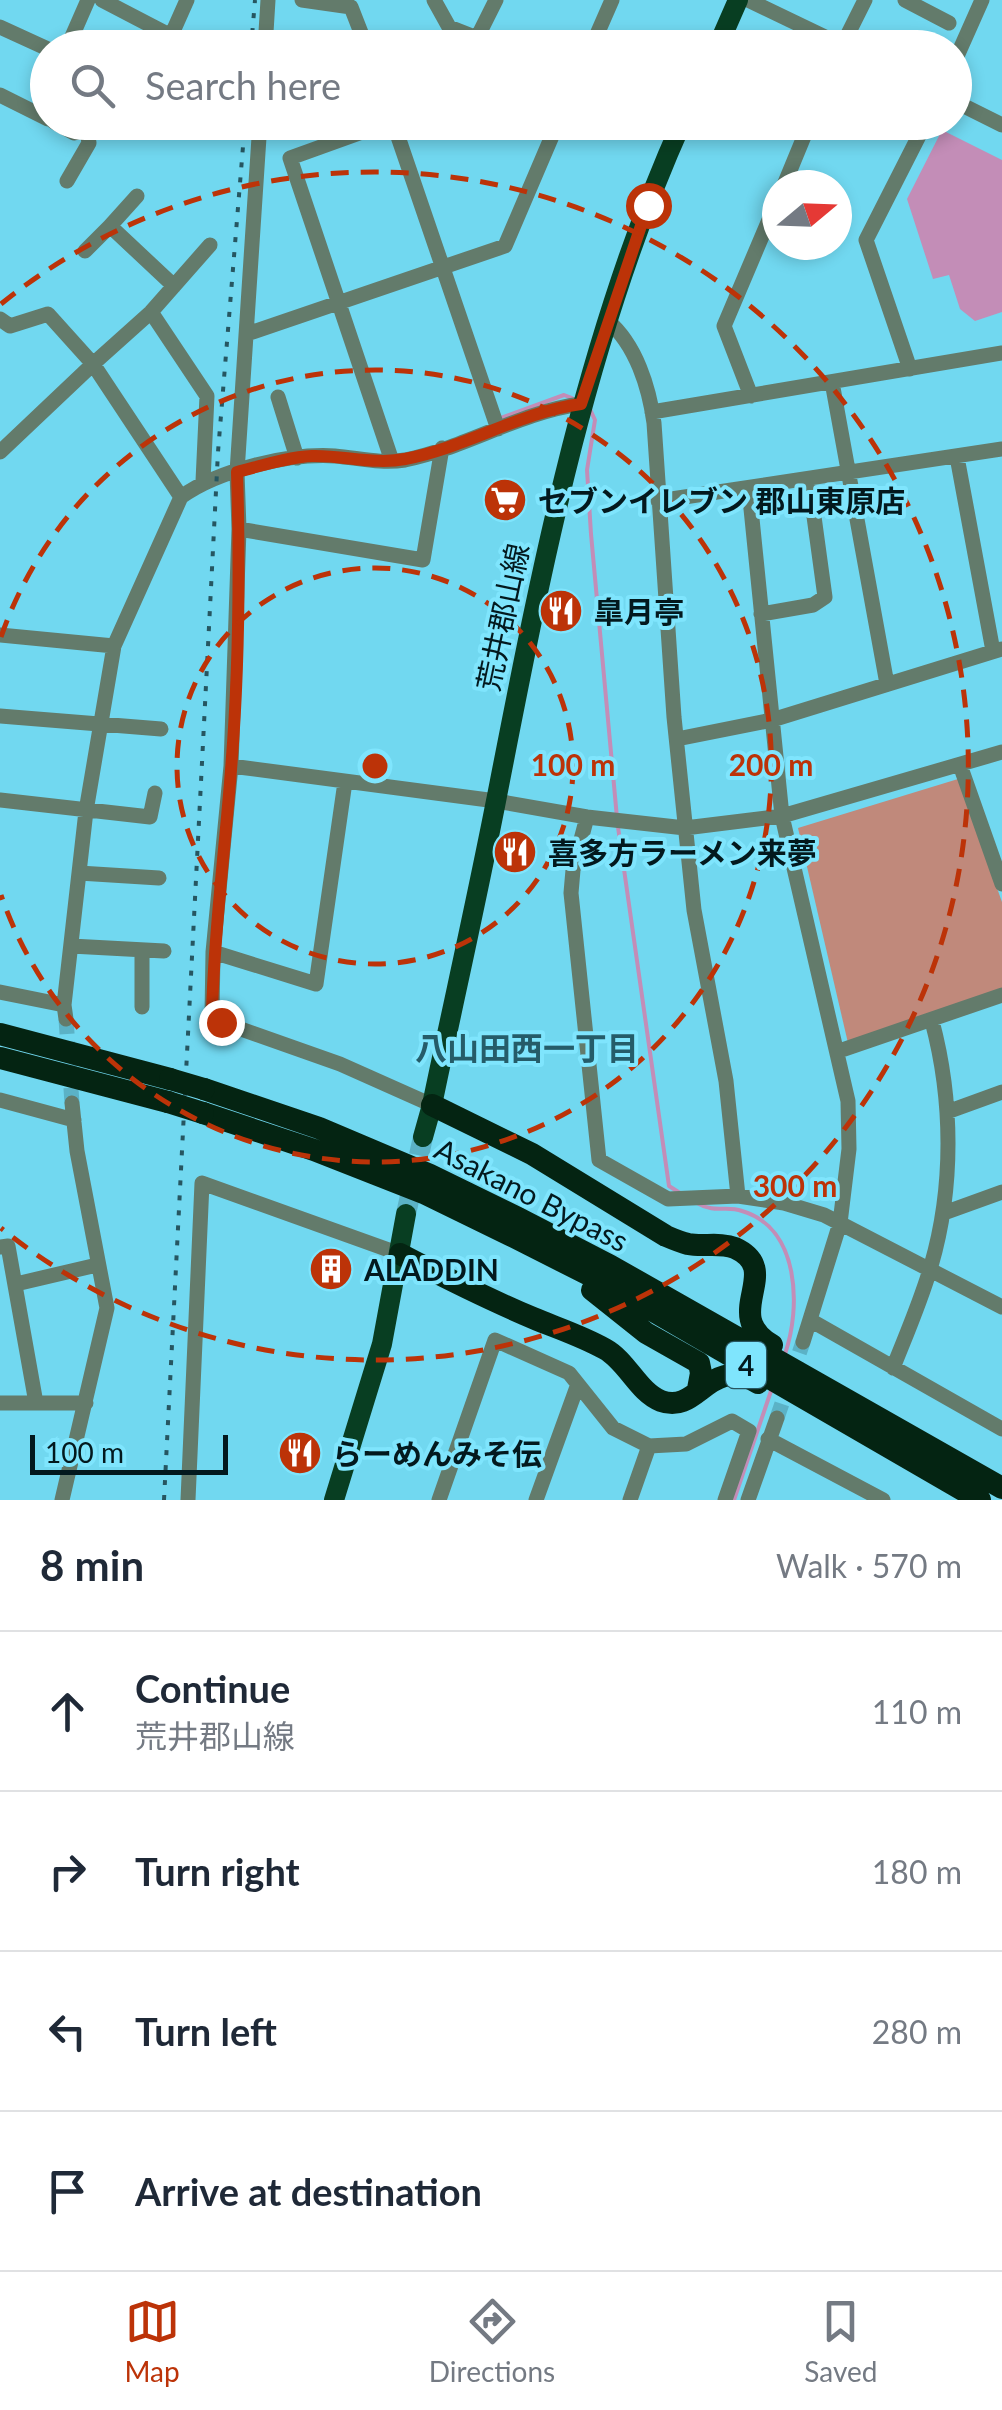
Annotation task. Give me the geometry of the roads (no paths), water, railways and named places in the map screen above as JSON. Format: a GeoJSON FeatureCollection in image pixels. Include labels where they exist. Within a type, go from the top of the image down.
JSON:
{"type":"FeatureCollection","features":[{"type":"Feature","properties":{"kind":"highway","name":"Asakano Bypass"},"geometry":{"type":"LineString","coordinates":[[0,1034],[169,1091],[318,1128],[430,1175],[611,1266],[1002,1488]]}},
{"type":"Feature","properties":{"kind":"highway","name":"Asakano Bypass"},"geometry":{"type":"LineString","coordinates":[[0,1058],[169,1091]]}},
{"type":"Feature","properties":{"kind":"highway","name":"Asakano Bypass"},"geometry":{"type":"LineString","coordinates":[[204,1101],[426,1194],[605,1283],[980,1500]]}},
{"type":"Feature","properties":{"kind":"highway"},"geometry":{"type":"LineString","coordinates":[[432,1105],[532,1154],[666,1236],[687,1244],[735,1248],[749,1259],[756,1274],[755,1290],[749,1302],[730,1314],[720,1314],[657,1280],[611,1266]]}},
{"type":"Feature","properties":{"kind":"highway"},"geometry":{"type":"LineString","coordinates":[[510,1235],[602,1297],[646,1333],[689,1355],[698,1363],[701,1373],[698,1389]]}},
{"type":"Feature","properties":{"kind":"highway"},"geometry":{"type":"LineString","coordinates":[[400,1254],[483,1296],[605,1349],[618,1358],[650,1396],[661,1401],[673,1404],[690,1398],[719,1376],[733,1373],[745,1375],[801,1408],[822,1411]]}},
{"type":"Feature","properties":{"kind":"highway"},"geometry":{"type":"LineString","coordinates":[[749,1302],[751,1326],[761,1339],[935,1440],[968,1469]]}},
{"type":"Feature","properties":{"kind":"main road"},"geometry":{"type":"LineString","coordinates":[[724,30],[738,0]]}},
{"type":"Feature","properties":{"kind":"main road","name":"荒井郡山線"},"geometry":{"type":"LineString","coordinates":[[422,1137],[496,800],[521,662],[581,404],[648,205],[675,140]]}},
{"type":"Feature","properties":{"kind":"main road"},"geometry":{"type":"LineString","coordinates":[[334,1500],[382,1344],[406,1214]]}},
{"type":"Feature","properties":{"kind":"street"},"geometry":{"type":"LineString","coordinates":[[75,30],[88,0]]}},
{"type":"Feature","properties":{"kind":"street"},"geometry":{"type":"LineString","coordinates":[[102,0],[160,30]]}},
{"type":"Feature","properties":{"kind":"street"},"geometry":{"type":"LineString","coordinates":[[174,30],[186,0]]}},
{"type":"Feature","properties":{"kind":"street"},"geometry":{"type":"LineString","coordinates":[[266,30],[268,0]]}},
{"type":"Feature","properties":{"kind":"street"},"geometry":{"type":"LineString","coordinates":[[302,0],[355,4],[362,30]]}},
{"type":"Feature","properties":{"kind":"street"},"geometry":{"type":"LineString","coordinates":[[434,0],[452,30]]}},
{"type":"Feature","properties":{"kind":"street"},"geometry":{"type":"LineString","coordinates":[[480,30],[496,0]]}},
{"type":"Feature","properties":{"kind":"street"},"geometry":{"type":"LineString","coordinates":[[599,30],[612,0]]}},
{"type":"Feature","properties":{"kind":"street"},"geometry":{"type":"LineString","coordinates":[[748,0],[811,30]]}},
{"type":"Feature","properties":{"kind":"street"},"geometry":{"type":"LineString","coordinates":[[851,30],[865,0]]}},
{"type":"Feature","properties":{"kind":"street"},"geometry":{"type":"LineString","coordinates":[[905,0],[949,23]]}},
{"type":"Feature","properties":{"kind":"street"},"geometry":{"type":"LineString","coordinates":[[968,30],[982,0]]}},
{"type":"Feature","properties":{"kind":"street"},"geometry":{"type":"LineString","coordinates":[[0,27],[30,41]]}},
{"type":"Feature","properties":{"kind":"street"},"geometry":{"type":"LineString","coordinates":[[0,95],[30,110]]}},
{"type":"Feature","properties":{"kind":"street"},"geometry":{"type":"LineString","coordinates":[[972,110],[1002,125]]}},
{"type":"Feature","properties":{"kind":"street"},"geometry":{"type":"LineString","coordinates":[[68,181],[89,140]]}},
{"type":"Feature","properties":{"kind":"street"},"geometry":{"type":"LineString","coordinates":[[259,140],[237,472],[232,766],[213,952],[212,1013],[216,1020],[340,1064],[432,1105]]}},
{"type":"Feature","properties":{"kind":"street"},"geometry":{"type":"LineString","coordinates":[[340,140],[290,158],[392,461]]}},
{"type":"Feature","properties":{"kind":"street"},"geometry":{"type":"LineString","coordinates":[[397,140],[498,429]]}},
{"type":"Feature","properties":{"kind":"street"},"geometry":{"type":"LineString","coordinates":[[247,334],[508,244],[551,140]]}},
{"type":"Feature","properties":{"kind":"street"},"geometry":{"type":"LineString","coordinates":[[790,170],[803,140]]}},
{"type":"Feature","properties":{"kind":"street"},"geometry":{"type":"LineString","coordinates":[[910,369],[866,240],[917,140]]}},
{"type":"Feature","properties":{"kind":"street"},"geometry":{"type":"LineString","coordinates":[[85,251],[138,196]]}},
{"type":"Feature","properties":{"kind":"street"},"geometry":{"type":"LineString","coordinates":[[110,226],[174,286]]}},
{"type":"Feature","properties":{"kind":"street"},"geometry":{"type":"LineString","coordinates":[[750,396],[724,326],[762,236]]}},
{"type":"Feature","properties":{"kind":"street"},"geometry":{"type":"LineString","coordinates":[[0,452],[151,312],[210,245]]}},
{"type":"Feature","properties":{"kind":"street"},"geometry":{"type":"LineString","coordinates":[[151,312],[207,396],[203,481]]}},
{"type":"Feature","properties":{"kind":"street"},"geometry":{"type":"LineString","coordinates":[[0,319],[10,326],[48,314],[93,364],[181,497]]}},
{"type":"Feature","properties":{"kind":"street"},"geometry":{"type":"LineString","coordinates":[[608,321],[630,346],[652,412],[685,828],[694,910],[726,1081],[738,1196]]}},
{"type":"Feature","properties":{"kind":"street"},"geometry":{"type":"LineString","coordinates":[[652,412],[1002,353]]}},
{"type":"Feature","properties":{"kind":"street"},"geometry":{"type":"LineString","coordinates":[[832,382],[887,684]]}},
{"type":"Feature","properties":{"kind":"street"},"geometry":{"type":"LineString","coordinates":[[278,397],[297,458]]}},
{"type":"Feature","properties":{"kind":"street"},"geometry":{"type":"LineString","coordinates":[[0,992],[65,1012],[86,811],[114,646],[181,497],[203,481],[297,458],[392,461],[581,404]]}},
{"type":"Feature","properties":{"kind":"street"},"geometry":{"type":"LineString","coordinates":[[239,529],[423,560],[442,448]]}},
{"type":"Feature","properties":{"kind":"street"},"geometry":{"type":"LineString","coordinates":[[658,501],[1002,449]]}},
{"type":"Feature","properties":{"kind":"street"},"geometry":{"type":"LineString","coordinates":[[678,740],[772,720],[998,650],[957,457]]}},
{"type":"Feature","properties":{"kind":"street"},"geometry":{"type":"LineString","coordinates":[[761,614],[813,605],[825,597],[809,480]]}},
{"type":"Feature","properties":{"kind":"street"},"geometry":{"type":"LineString","coordinates":[[748,490],[782,816],[848,1102],[849,1133],[840,1223],[803,1342]]}},
{"type":"Feature","properties":{"kind":"street"},"geometry":{"type":"LineString","coordinates":[[0,635],[114,646]]}},
{"type":"Feature","properties":{"kind":"street"},"geometry":{"type":"LineString","coordinates":[[0,716],[160,729]]}},
{"type":"Feature","properties":{"kind":"street"},"geometry":{"type":"LineString","coordinates":[[232,766],[685,828],[782,816],[1002,752]]}},
{"type":"Feature","properties":{"kind":"street"},"geometry":{"type":"LineString","coordinates":[[960,765],[1002,884]]}},
{"type":"Feature","properties":{"kind":"street"},"geometry":{"type":"LineString","coordinates":[[213,952],[316,984],[345,782]]}},
{"type":"Feature","properties":{"kind":"street"},"geometry":{"type":"LineString","coordinates":[[0,800],[150,817],[156,793]]}},
{"type":"Feature","properties":{"kind":"street"},"geometry":{"type":"LineString","coordinates":[[587,817],[573,870],[572,894],[599,1160],[668,1199],[738,1196],[784,1203],[840,1223],[1002,1308]]}},
{"type":"Feature","properties":{"kind":"street"},"geometry":{"type":"LineString","coordinates":[[78,873],[159,878]]}},
{"type":"Feature","properties":{"kind":"street"},"geometry":{"type":"LineString","coordinates":[[70,946],[164,951]]}},
{"type":"Feature","properties":{"kind":"street"},"geometry":{"type":"LineString","coordinates":[[142,950],[142,1007]]}},
{"type":"Feature","properties":{"kind":"street"},"geometry":{"type":"LineString","coordinates":[[839,1052],[1002,995]]}},
{"type":"Feature","properties":{"kind":"street"},"geometry":{"type":"LineString","coordinates":[[893,1368],[930,1269],[944,1213],[947,1112],[932,1021]]}},
{"type":"Feature","properties":{"kind":"street"},"geometry":{"type":"LineString","coordinates":[[947,1112],[1002,1092]]}},
{"type":"Feature","properties":{"kind":"street"},"geometry":{"type":"LineString","coordinates":[[0,1100],[74,1120]]}},
{"type":"Feature","properties":{"kind":"street"},"geometry":{"type":"LineString","coordinates":[[62,1500],[107,1308],[72,1103]]}},
{"type":"Feature","properties":{"kind":"street"},"geometry":{"type":"LineString","coordinates":[[188,1500],[202,1183],[400,1254]]}},
{"type":"Feature","properties":{"kind":"street"},"geometry":{"type":"LineString","coordinates":[[944,1213],[1002,1192]]}},
{"type":"Feature","properties":{"kind":"street"},"geometry":{"type":"LineString","coordinates":[[0,1248],[8,1246],[36,1404]]}},
{"type":"Feature","properties":{"kind":"street"},"geometry":{"type":"LineString","coordinates":[[16,1284],[97,1264]]}},
{"type":"Feature","properties":{"kind":"street"},"geometry":{"type":"LineString","coordinates":[[810,1320],[1002,1429]]}},
{"type":"Feature","properties":{"kind":"street"},"geometry":{"type":"LineString","coordinates":[[440,1500],[495,1340],[569,1373],[613,1428],[648,1446],[686,1444],[732,1420],[749,1431],[725,1500]]}},
{"type":"Feature","properties":{"kind":"street"},"geometry":{"type":"LineString","coordinates":[[536,1500],[578,1384]]}},
{"type":"Feature","properties":{"kind":"street"},"geometry":{"type":"LineString","coordinates":[[0,1403],[86,1403]]}},
{"type":"Feature","properties":{"kind":"street"},"geometry":{"type":"LineString","coordinates":[[748,1500],[777,1418]]}},
{"type":"Feature","properties":{"kind":"street"},"geometry":{"type":"LineString","coordinates":[[768,1439],[883,1500]]}},
{"type":"Feature","properties":{"kind":"street"},"geometry":{"type":"LineString","coordinates":[[630,1500],[648,1446]]}},
{"type":"Feature","properties":{"kind":"street"},"geometry":{"type":"LineString","coordinates":[[845,1500],[851,1481]]}},
{"type":"Feature","properties":{"kind":"waterway"},"geometry":{"type":"LineString","coordinates":[[501,418],[564,395],[572,398]]}},
{"type":"Feature","properties":{"kind":"waterway"},"geometry":{"type":"LineString","coordinates":[[589,407],[595,420],[587,470],[591,534],[617,818]]}},
{"type":"Feature","properties":{"kind":"waterway"},"geometry":{"type":"LineString","coordinates":[[618,827],[669,1186],[680,1193]]}},
{"type":"Feature","properties":{"kind":"waterway"},"geometry":{"type":"LineString","coordinates":[[697,1203],[742,1211],[761,1220],[775,1234],[785,1252],[794,1293],[785,1354]]}},
{"type":"Feature","properties":{"kind":"waterway"},"geometry":{"type":"LineString","coordinates":[[734,1500],[771,1391]]}},
{"type":"Feature","properties":{"kind":"tunnel"},"geometry":{"type":"LineString","coordinates":[[66,1019],[72,1103]]}},
{"type":"Feature","properties":{"kind":"tunnel"},"geometry":{"type":"LineString","coordinates":[[406,1214],[423,1137]]}},
{"type":"Feature","properties":{"kind":"tunnel"},"geometry":{"type":"LineString","coordinates":[[777,1418],[803,1342]]}},
{"type":"Feature","properties":{"kind":"railway"},"geometry":{"type":"LineString","coordinates":[[252,30],[255,0]]}},
{"type":"Feature","properties":{"kind":"railway"},"geometry":{"type":"LineString","coordinates":[[164,1500],[218,452],[244,140]]}},
{"type":"Feature","properties":{"kind":"place","name":"セブンイレブン 郡山東原店"},"geometry":{"type":"Point","coordinates":[505,500]}},
{"type":"Feature","properties":{"kind":"place","name":"皐月亭"},"geometry":{"type":"Point","coordinates":[561,611]}},
{"type":"Feature","properties":{"kind":"place","name":"喜多方ラーメン来夢"},"geometry":{"type":"Point","coordinates":[515,852]}},
{"type":"Feature","properties":{"kind":"place","name":"ALADDIN"},"geometry":{"type":"Point","coordinates":[331,1269]}},
{"type":"Feature","properties":{"kind":"place","name":"らーめんみそ伝"},"geometry":{"type":"Point","coordinates":[300,1453]}},
{"type":"Feature","properties":{"kind":"district","name":"八山田西一丁目"},"geometry":{"type":"Point","coordinates":[527,1047]}}]}
